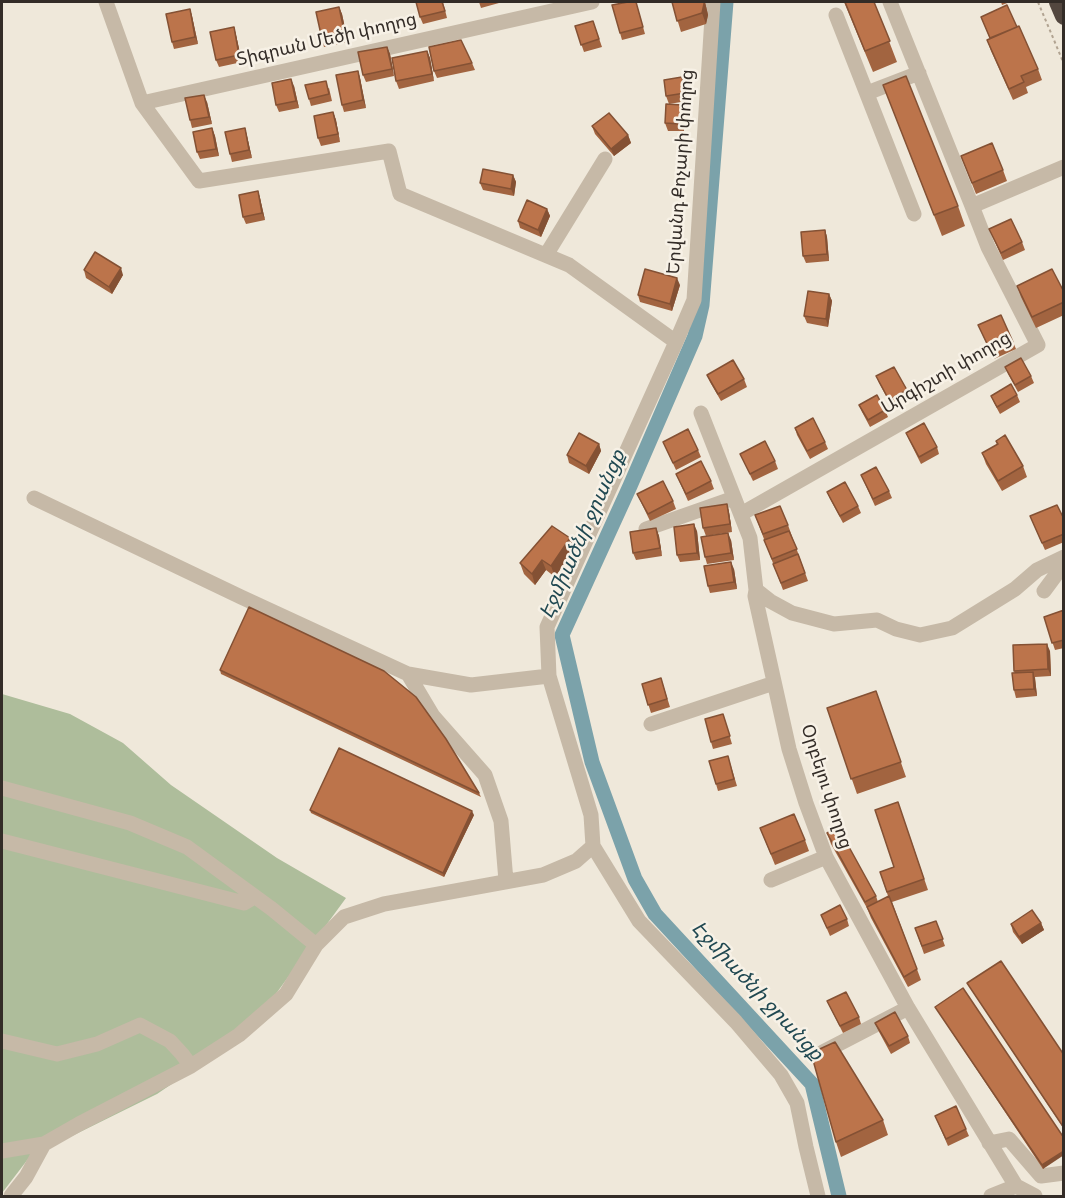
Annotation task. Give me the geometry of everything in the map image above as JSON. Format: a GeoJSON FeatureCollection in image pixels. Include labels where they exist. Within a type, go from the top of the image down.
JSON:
{"type":"FeatureCollection","features":[{"type":"Feature","properties":{"kind":"highway"},"geometry":{"type":"LineString","coordinates":[[1058,2],[1064,16]]}},
{"type":"Feature","properties":{"kind":"street"},"geometry":{"type":"LineString","coordinates":[[106,2],[142,103],[199,181],[389,151],[400,194],[569,265],[676,342]]}},
{"type":"Feature","properties":{"kind":"street","name":"Տիգրան Մեծի փողոց"},"geometry":{"type":"LineString","coordinates":[[142,103],[591,2]]}},
{"type":"Feature","properties":{"kind":"street","name":"Երվանդ Քոչարի փողոց"},"geometry":{"type":"LineString","coordinates":[[713,2],[694,300],[547,627],[549,676],[591,815],[593,846],[639,921],[736,1022],[781,1075],[797,1103],[818,1197]]}},
{"type":"Feature","properties":{"kind":"street"},"geometry":{"type":"LineString","coordinates":[[891,2],[972,206],[1064,167]]}},
{"type":"Feature","properties":{"kind":"street"},"geometry":{"type":"LineString","coordinates":[[836,15],[914,214]]}},
{"type":"Feature","properties":{"kind":"street"},"geometry":{"type":"LineString","coordinates":[[867,93],[919,73]]}},
{"type":"Feature","properties":{"kind":"street"},"geometry":{"type":"LineString","coordinates":[[546,255],[605,159]]}},
{"type":"Feature","properties":{"kind":"street","name":"Արգիշտի փողոց"},"geometry":{"type":"LineString","coordinates":[[741,514],[1038,345],[988,247],[972,206]]}},
{"type":"Feature","properties":{"kind":"street","name":"Օրբելու փողոց"},"geometry":{"type":"LineString","coordinates":[[700,413],[750,538],[755,596],[789,749],[826,857],[908,1008],[1016,1186]]}},
{"type":"Feature","properties":{"kind":"street"},"geometry":{"type":"LineString","coordinates":[[34,498],[408,674],[471,685],[549,676]]}},
{"type":"Feature","properties":{"kind":"street"},"geometry":{"type":"LineString","coordinates":[[646,529],[734,498]]}},
{"type":"Feature","properties":{"kind":"street"},"geometry":{"type":"LineString","coordinates":[[756,590],[792,613],[834,624],[877,620],[896,629],[920,635],[952,628],[1015,589],[1036,570],[1064,557]]}},
{"type":"Feature","properties":{"kind":"street"},"geometry":{"type":"LineString","coordinates":[[1044,591],[1064,564]]}},
{"type":"Feature","properties":{"kind":"street"},"geometry":{"type":"LineString","coordinates":[[408,674],[433,716],[485,774],[501,820],[506,881]]}},
{"type":"Feature","properties":{"kind":"street"},"geometry":{"type":"LineString","coordinates":[[651,724],[774,682]]}},
{"type":"Feature","properties":{"kind":"street"},"geometry":{"type":"LineString","coordinates":[[2,788],[130,823],[187,847],[316,945]]}},
{"type":"Feature","properties":{"kind":"street"},"geometry":{"type":"LineString","coordinates":[[2,841],[244,903],[254,897]]}},
{"type":"Feature","properties":{"kind":"street"},"geometry":{"type":"LineString","coordinates":[[2,1151],[44,1144],[191,1066],[238,1035],[286,994],[316,945],[344,916],[384,904],[543,875],[576,861],[593,846]]}},
{"type":"Feature","properties":{"kind":"street"},"geometry":{"type":"LineString","coordinates":[[771,880],[826,857]]}},
{"type":"Feature","properties":{"kind":"street"},"geometry":{"type":"LineString","coordinates":[[823,1052],[908,1008]]}},
{"type":"Feature","properties":{"kind":"street"},"geometry":{"type":"LineString","coordinates":[[2,1041],[57,1054],[97,1044],[140,1025],[170,1041],[191,1066]]}},
{"type":"Feature","properties":{"kind":"street"},"geometry":{"type":"LineString","coordinates":[[989,1143],[1009,1139],[1041,1176],[1064,1173]]}},
{"type":"Feature","properties":{"kind":"street"},"geometry":{"type":"LineString","coordinates":[[11,1197],[26,1178],[44,1144]]}},
{"type":"Feature","properties":{"kind":"street"},"geometry":{"type":"LineString","coordinates":[[991,1197],[1016,1186],[1035,1197]]}},
{"type":"Feature","properties":{"kind":"path"},"geometry":{"type":"LineString","coordinates":[[1038,2],[1064,64]]}},
{"type":"Feature","properties":{"kind":"green space"},"geometry":{"type":"Polygon","coordinates":[[[2,694],[70,714],[123,743],[171,785],[277,858],[346,898],[267,1006],[213,1056],[157,1094],[74,1135],[35,1150],[2,1193],[2,694]]]}},
{"type":"Feature","properties":{"kind":"building"},"geometry":{"type":"Polygon","coordinates":[[[416,2],[442,2],[445,11],[420,17],[416,2]]]}},
{"type":"Feature","properties":{"kind":"building"},"geometry":{"type":"Polygon","coordinates":[[[636,2],[643,27],[620,33],[612,5],[636,2]]]}},
{"type":"Feature","properties":{"kind":"building"},"geometry":{"type":"Polygon","coordinates":[[[672,2],[704,2],[704,4],[702,13],[677,21],[672,2]]]}},
{"type":"Feature","properties":{"kind":"building"},"geometry":{"type":"Polygon","coordinates":[[[845,2],[874,2],[890,41],[865,51],[845,2]]]}},
{"type":"Feature","properties":{"kind":"building"},"geometry":{"type":"Polygon","coordinates":[[[1007,5],[1017,27],[990,38],[981,17],[1007,5]]]}},
{"type":"Feature","properties":{"kind":"building"},"geometry":{"type":"Polygon","coordinates":[[[339,7],[345,35],[322,39],[316,12],[339,7]]]}},
{"type":"Feature","properties":{"kind":"building"},"geometry":{"type":"Polygon","coordinates":[[[190,9],[195,37],[172,42],[166,14],[190,9]]]}},
{"type":"Feature","properties":{"kind":"building"},"geometry":{"type":"Polygon","coordinates":[[[593,21],[599,39],[581,45],[575,26],[593,21]]]}},
{"type":"Feature","properties":{"kind":"building"},"geometry":{"type":"Polygon","coordinates":[[[1019,26],[1038,69],[1021,76],[1024,82],[1009,89],[987,40],[1019,26]]]}},
{"type":"Feature","properties":{"kind":"building"},"geometry":{"type":"Polygon","coordinates":[[[234,27],[239,55],[216,60],[210,32],[234,27]]]}},
{"type":"Feature","properties":{"kind":"building"},"geometry":{"type":"Polygon","coordinates":[[[461,40],[472,63],[434,71],[429,47],[461,40]]]}},
{"type":"Feature","properties":{"kind":"building"},"geometry":{"type":"Polygon","coordinates":[[[387,47],[392,69],[363,75],[358,52],[387,47]]]}},
{"type":"Feature","properties":{"kind":"building"},"geometry":{"type":"Polygon","coordinates":[[[427,51],[432,74],[396,81],[392,58],[427,51]]]}},
{"type":"Feature","properties":{"kind":"building"},"geometry":{"type":"Polygon","coordinates":[[[358,71],[363,100],[342,105],[336,75],[358,71]]]}},
{"type":"Feature","properties":{"kind":"building"},"geometry":{"type":"Polygon","coordinates":[[[906,76],[958,206],[934,215],[883,85],[906,76]]]}},
{"type":"Feature","properties":{"kind":"building"},"geometry":{"type":"Polygon","coordinates":[[[682,77],[685,93],[666,96],[664,80],[682,77]]]}},
{"type":"Feature","properties":{"kind":"building"},"geometry":{"type":"Polygon","coordinates":[[[291,79],[296,101],[276,105],[272,83],[291,79]]]}},
{"type":"Feature","properties":{"kind":"building"},"geometry":{"type":"Polygon","coordinates":[[[326,81],[329,94],[309,99],[305,85],[326,81]]]}},
{"type":"Feature","properties":{"kind":"building"},"geometry":{"type":"Polygon","coordinates":[[[204,95],[209,117],[190,120],[185,98],[204,95]]]}},
{"type":"Feature","properties":{"kind":"building"},"geometry":{"type":"Polygon","coordinates":[[[666,104],[682,105],[681,124],[665,123],[666,104]]]}},
{"type":"Feature","properties":{"kind":"building"},"geometry":{"type":"Polygon","coordinates":[[[333,112],[338,134],[318,138],[314,116],[333,112]]]}},
{"type":"Feature","properties":{"kind":"building"},"geometry":{"type":"Polygon","coordinates":[[[609,113],[628,135],[611,149],[592,126],[609,113]]]}},
{"type":"Feature","properties":{"kind":"building"},"geometry":{"type":"Polygon","coordinates":[[[212,128],[216,149],[197,152],[193,132],[212,128]]]}},
{"type":"Feature","properties":{"kind":"building"},"geometry":{"type":"Polygon","coordinates":[[[245,128],[249,150],[230,154],[225,132],[245,128]]]}},
{"type":"Feature","properties":{"kind":"building"},"geometry":{"type":"Polygon","coordinates":[[[992,143],[1003,170],[972,183],[961,156],[992,143]]]}},
{"type":"Feature","properties":{"kind":"building"},"geometry":{"type":"Polygon","coordinates":[[[483,169],[513,175],[511,189],[480,183],[483,169]]]}},
{"type":"Feature","properties":{"kind":"building"},"geometry":{"type":"Polygon","coordinates":[[[258,191],[262,213],[243,217],[239,195],[258,191]]]}},
{"type":"Feature","properties":{"kind":"building"},"geometry":{"type":"Polygon","coordinates":[[[527,200],[547,209],[538,230],[518,221],[527,200]]]}},
{"type":"Feature","properties":{"kind":"building"},"geometry":{"type":"Polygon","coordinates":[[[1011,219],[1022,242],[1001,253],[989,229],[1011,219]]]}},
{"type":"Feature","properties":{"kind":"building"},"geometry":{"type":"Polygon","coordinates":[[[825,230],[827,254],[803,256],[801,232],[825,230]]]}},
{"type":"Feature","properties":{"kind":"building"},"geometry":{"type":"Polygon","coordinates":[[[95,252],[121,268],[109,287],[84,270],[95,252]]]}},
{"type":"Feature","properties":{"kind":"building"},"geometry":{"type":"Polygon","coordinates":[[[645,269],[677,278],[670,304],[638,295],[645,269]]]}},
{"type":"Feature","properties":{"kind":"building"},"geometry":{"type":"Polygon","coordinates":[[[1052,269],[1064,292],[1064,302],[1032,317],[1017,286],[1052,269]]]}},
{"type":"Feature","properties":{"kind":"building"},"geometry":{"type":"Polygon","coordinates":[[[808,291],[829,294],[826,319],[804,316],[808,291]]]}},
{"type":"Feature","properties":{"kind":"building"},"geometry":{"type":"Polygon","coordinates":[[[1001,315],[1013,342],[991,352],[978,325],[1001,315]]]}},
{"type":"Feature","properties":{"kind":"building"},"geometry":{"type":"Polygon","coordinates":[[[1021,358],[1031,376],[1015,385],[1005,367],[1021,358]]]}},
{"type":"Feature","properties":{"kind":"building"},"geometry":{"type":"Polygon","coordinates":[[[733,360],[744,379],[718,394],[707,375],[733,360]]]}},
{"type":"Feature","properties":{"kind":"building"},"geometry":{"type":"Polygon","coordinates":[[[894,367],[907,390],[889,400],[876,376],[894,367]]]}},
{"type":"Feature","properties":{"kind":"building"},"geometry":{"type":"Polygon","coordinates":[[[1011,384],[1017,395],[997,407],[991,396],[1011,384]]]}},
{"type":"Feature","properties":{"kind":"building"},"geometry":{"type":"Polygon","coordinates":[[[877,395],[885,410],[868,420],[859,405],[877,395]]]}},
{"type":"Feature","properties":{"kind":"building"},"geometry":{"type":"Polygon","coordinates":[[[813,418],[825,442],[807,451],[795,428],[813,418]]]}},
{"type":"Feature","properties":{"kind":"building"},"geometry":{"type":"Polygon","coordinates":[[[924,423],[937,447],[919,457],[906,433],[924,423]]]}},
{"type":"Feature","properties":{"kind":"building"},"geometry":{"type":"Polygon","coordinates":[[[688,429],[698,450],[673,463],[663,442],[688,429]]]}},
{"type":"Feature","properties":{"kind":"building"},"geometry":{"type":"Polygon","coordinates":[[[579,433],[599,444],[586,466],[567,455],[579,433]]]}},
{"type":"Feature","properties":{"kind":"building"},"geometry":{"type":"Polygon","coordinates":[[[1005,435],[1023,466],[998,481],[982,453],[998,444],[996,441],[1005,435]]]}},
{"type":"Feature","properties":{"kind":"building"},"geometry":{"type":"Polygon","coordinates":[[[765,441],[775,461],[750,474],[740,454],[765,441]]]}},
{"type":"Feature","properties":{"kind":"building"},"geometry":{"type":"Polygon","coordinates":[[[701,461],[711,481],[686,494],[676,474],[701,461]]]}},
{"type":"Feature","properties":{"kind":"building"},"geometry":{"type":"Polygon","coordinates":[[[876,467],[889,491],[873,499],[861,475],[876,467]]]}},
{"type":"Feature","properties":{"kind":"building"},"geometry":{"type":"Polygon","coordinates":[[[663,481],[673,501],[648,514],[637,494],[663,481]]]}},
{"type":"Feature","properties":{"kind":"building"},"geometry":{"type":"Polygon","coordinates":[[[845,482],[858,506],[840,516],[827,492],[845,482]]]}},
{"type":"Feature","properties":{"kind":"building"},"geometry":{"type":"Polygon","coordinates":[[[727,504],[730,524],[703,528],[700,508],[727,504]]]}},
{"type":"Feature","properties":{"kind":"building"},"geometry":{"type":"Polygon","coordinates":[[[1057,505],[1064,519],[1064,534],[1042,543],[1030,516],[1057,505]]]}},
{"type":"Feature","properties":{"kind":"building"},"geometry":{"type":"Polygon","coordinates":[[[780,506],[788,525],[763,534],[755,515],[780,506]]]}},
{"type":"Feature","properties":{"kind":"building"},"geometry":{"type":"Polygon","coordinates":[[[694,524],[697,553],[677,555],[674,527],[694,524]]]}},
{"type":"Feature","properties":{"kind":"building"},"geometry":{"type":"Polygon","coordinates":[[[552,526],[570,538],[551,566],[542,560],[532,574],[520,563],[552,526]]]}},
{"type":"Feature","properties":{"kind":"building"},"geometry":{"type":"Polygon","coordinates":[[[656,528],[660,548],[633,553],[630,532],[656,528]]]}},
{"type":"Feature","properties":{"kind":"building"},"geometry":{"type":"Polygon","coordinates":[[[789,531],[797,549],[772,559],[764,540],[789,531]]]}},
{"type":"Feature","properties":{"kind":"building"},"geometry":{"type":"Polygon","coordinates":[[[728,533],[731,553],[705,557],[701,537],[728,533]]]}},
{"type":"Feature","properties":{"kind":"building"},"geometry":{"type":"Polygon","coordinates":[[[798,554],[805,573],[781,583],[773,564],[798,554]]]}},
{"type":"Feature","properties":{"kind":"building"},"geometry":{"type":"Polygon","coordinates":[[[731,562],[734,582],[708,586],[704,566],[731,562]]]}},
{"type":"Feature","properties":{"kind":"building"},"geometry":{"type":"Polygon","coordinates":[[[249,607],[384,671],[416,697],[446,739],[479,793],[220,670],[249,607]]]}},
{"type":"Feature","properties":{"kind":"building"},"geometry":{"type":"Polygon","coordinates":[[[1064,610],[1064,640],[1052,643],[1044,617],[1064,610]]]}},
{"type":"Feature","properties":{"kind":"building"},"geometry":{"type":"Polygon","coordinates":[[[1047,644],[1048,669],[1014,671],[1013,645],[1047,644]]]}},
{"type":"Feature","properties":{"kind":"building"},"geometry":{"type":"Polygon","coordinates":[[[1033,672],[1034,689],[1014,690],[1012,673],[1033,672]]]}},
{"type":"Feature","properties":{"kind":"building"},"geometry":{"type":"Polygon","coordinates":[[[661,678],[667,699],[648,705],[642,684],[661,678]]]}},
{"type":"Feature","properties":{"kind":"building"},"geometry":{"type":"Polygon","coordinates":[[[876,691],[901,762],[851,779],[827,708],[876,691]]]}},
{"type":"Feature","properties":{"kind":"building"},"geometry":{"type":"Polygon","coordinates":[[[723,714],[730,736],[711,742],[705,719],[723,714]]]}},
{"type":"Feature","properties":{"kind":"building"},"geometry":{"type":"Polygon","coordinates":[[[339,748],[472,811],[443,873],[310,810],[339,748]]]}},
{"type":"Feature","properties":{"kind":"building"},"geometry":{"type":"Polygon","coordinates":[[[728,756],[734,779],[716,784],[709,761],[728,756]]]}},
{"type":"Feature","properties":{"kind":"building"},"geometry":{"type":"Polygon","coordinates":[[[898,802],[924,879],[887,892],[880,872],[894,867],[875,810],[898,802]]]}},
{"type":"Feature","properties":{"kind":"building"},"geometry":{"type":"Polygon","coordinates":[[[794,814],[805,840],[771,854],[760,828],[794,814]]]}},
{"type":"Feature","properties":{"kind":"building"},"geometry":{"type":"Polygon","coordinates":[[[838,827],[876,896],[865,902],[827,833],[838,827]]]}},
{"type":"Feature","properties":{"kind":"building"},"geometry":{"type":"Polygon","coordinates":[[[889,896],[917,969],[904,977],[867,907],[889,896]]]}},
{"type":"Feature","properties":{"kind":"building"},"geometry":{"type":"Polygon","coordinates":[[[840,905],[847,919],[827,928],[821,915],[840,905]]]}},
{"type":"Feature","properties":{"kind":"building"},"geometry":{"type":"Polygon","coordinates":[[[1032,910],[1041,923],[1019,937],[1011,924],[1032,910]]]}},
{"type":"Feature","properties":{"kind":"building"},"geometry":{"type":"Polygon","coordinates":[[[936,921],[943,939],[922,946],[915,928],[936,921]]]}},
{"type":"Feature","properties":{"kind":"building"},"geometry":{"type":"Polygon","coordinates":[[[1001,961],[1064,1055],[1064,1128],[967,983],[1001,961]]]}},
{"type":"Feature","properties":{"kind":"building"},"geometry":{"type":"Polygon","coordinates":[[[963,988],[1064,1138],[1064,1151],[1042,1165],[935,1007],[963,988]]]}},
{"type":"Feature","properties":{"kind":"building"},"geometry":{"type":"Polygon","coordinates":[[[846,992],[859,1017],[840,1026],[827,1001],[846,992]]]}},
{"type":"Feature","properties":{"kind":"building"},"geometry":{"type":"Polygon","coordinates":[[[895,1012],[908,1036],[889,1046],[875,1023],[895,1012]]]}},
{"type":"Feature","properties":{"kind":"building"},"geometry":{"type":"Polygon","coordinates":[[[835,1042],[883,1120],[836,1142],[811,1053],[835,1042]]]}},
{"type":"Feature","properties":{"kind":"building"},"geometry":{"type":"Polygon","coordinates":[[[956,1106],[966,1129],[946,1139],[935,1116],[956,1106]]]}},
{"type":"Feature","properties":{"kind":"waterway","name":"Էջմիածնի ջրանցք"},"geometry":{"type":"LineString","coordinates":[[726,2],[702,305],[695,336],[562,635],[592,762],[635,879],[655,914],[812,1084],[839,1196]]}}]}
